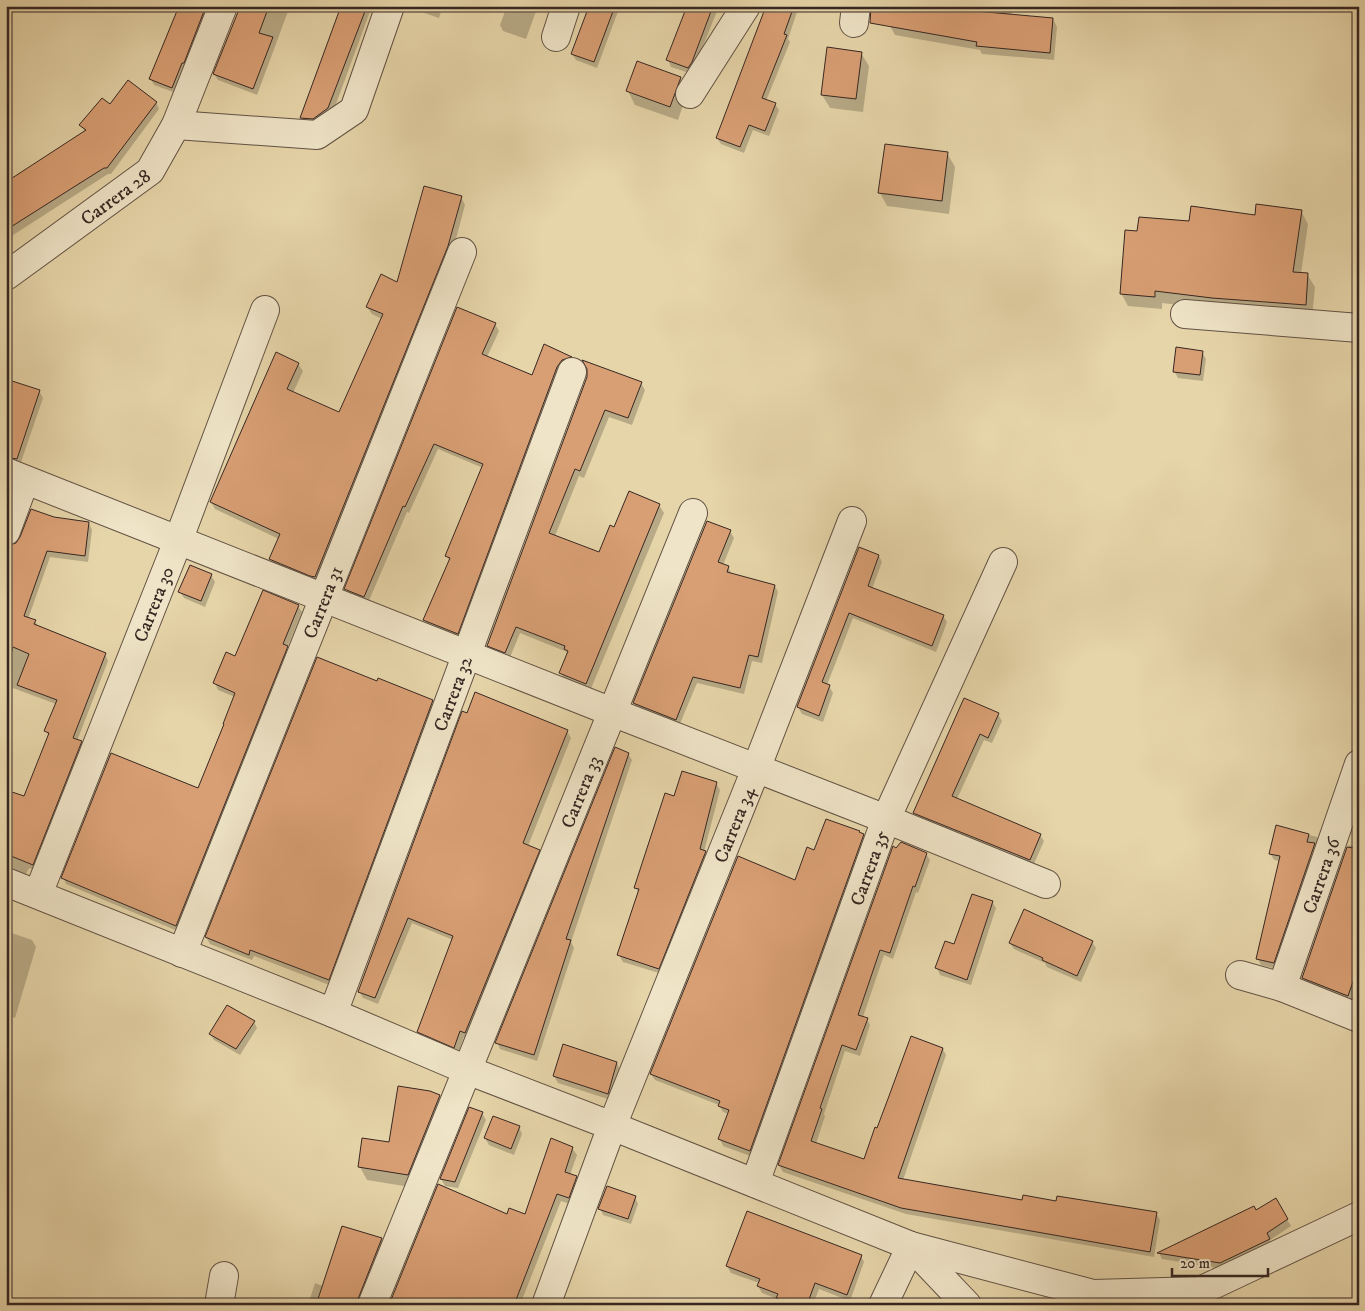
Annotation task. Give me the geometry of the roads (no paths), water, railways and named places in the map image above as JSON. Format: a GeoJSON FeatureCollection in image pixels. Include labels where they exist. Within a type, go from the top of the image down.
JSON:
{"type":"FeatureCollection","features":[{"type":"Feature","properties":{"kind":"street","name":"Carrera 28"},"geometry":{"type":"LineString","coordinates":[[6,276],[150,171],[176,125],[223,6]]}},
{"type":"Feature","properties":{"kind":"street"},"geometry":{"type":"LineString","coordinates":[[556,37],[566,6]]}},
{"type":"Feature","properties":{"kind":"street"},"geometry":{"type":"LineString","coordinates":[[690,94],[746,6]]}},
{"type":"Feature","properties":{"kind":"street"},"geometry":{"type":"LineString","coordinates":[[176,125],[317,135],[354,110],[388,12]]}},
{"type":"Feature","properties":{"kind":"street","name":"Carrera 31"},"geometry":{"type":"LineString","coordinates":[[182,953],[462,252]]}},
{"type":"Feature","properties":{"kind":"street","name":"Carrera 30"},"geometry":{"type":"LineString","coordinates":[[38,894],[178,541],[266,310]]}},
{"type":"Feature","properties":{"kind":"street"},"geometry":{"type":"LineString","coordinates":[[1185,314],[1359,328]]}},
{"type":"Feature","properties":{"kind":"street","name":"Carrera 32"},"geometry":{"type":"LineString","coordinates":[[333,1013],[572,372]]}},
{"type":"Feature","properties":{"kind":"street"},"geometry":{"type":"LineString","coordinates":[[6,531],[16,476],[886,819],[1046,884]]}},
{"type":"Feature","properties":{"kind":"street","name":"Carrera 33"},"geometry":{"type":"LineString","coordinates":[[372,1305],[693,512]]}},
{"type":"Feature","properties":{"kind":"street","name":"Carrera 34"},"geometry":{"type":"LineString","coordinates":[[546,1305],[612,1126],[756,769],[852,521]]}},
{"type":"Feature","properties":{"kind":"street","name":"Carrera 35"},"geometry":{"type":"LineString","coordinates":[[755,1183],[886,819],[1003,562]]}},
{"type":"Feature","properties":{"kind":"street","name":"Carrera 36"},"geometry":{"type":"LineString","coordinates":[[1282,987],[1359,764]]}},
{"type":"Feature","properties":{"kind":"street"},"geometry":{"type":"LineString","coordinates":[[6,882],[333,1013],[467,1070],[911,1246],[1093,1294],[1200,1290],[1357,1212]]}},
{"type":"Feature","properties":{"kind":"street"},"geometry":{"type":"LineString","coordinates":[[1240,975],[1282,987],[1359,1018]]}},
{"type":"Feature","properties":{"kind":"street"},"geometry":{"type":"LineString","coordinates":[[883,1305],[911,1246]]}},
{"type":"Feature","properties":{"kind":"street"},"geometry":{"type":"LineString","coordinates":[[911,1246],[967,1305]]}},
{"type":"Feature","properties":{"kind":"street"},"geometry":{"type":"LineString","coordinates":[[219,1305],[224,1276]]}}]}
